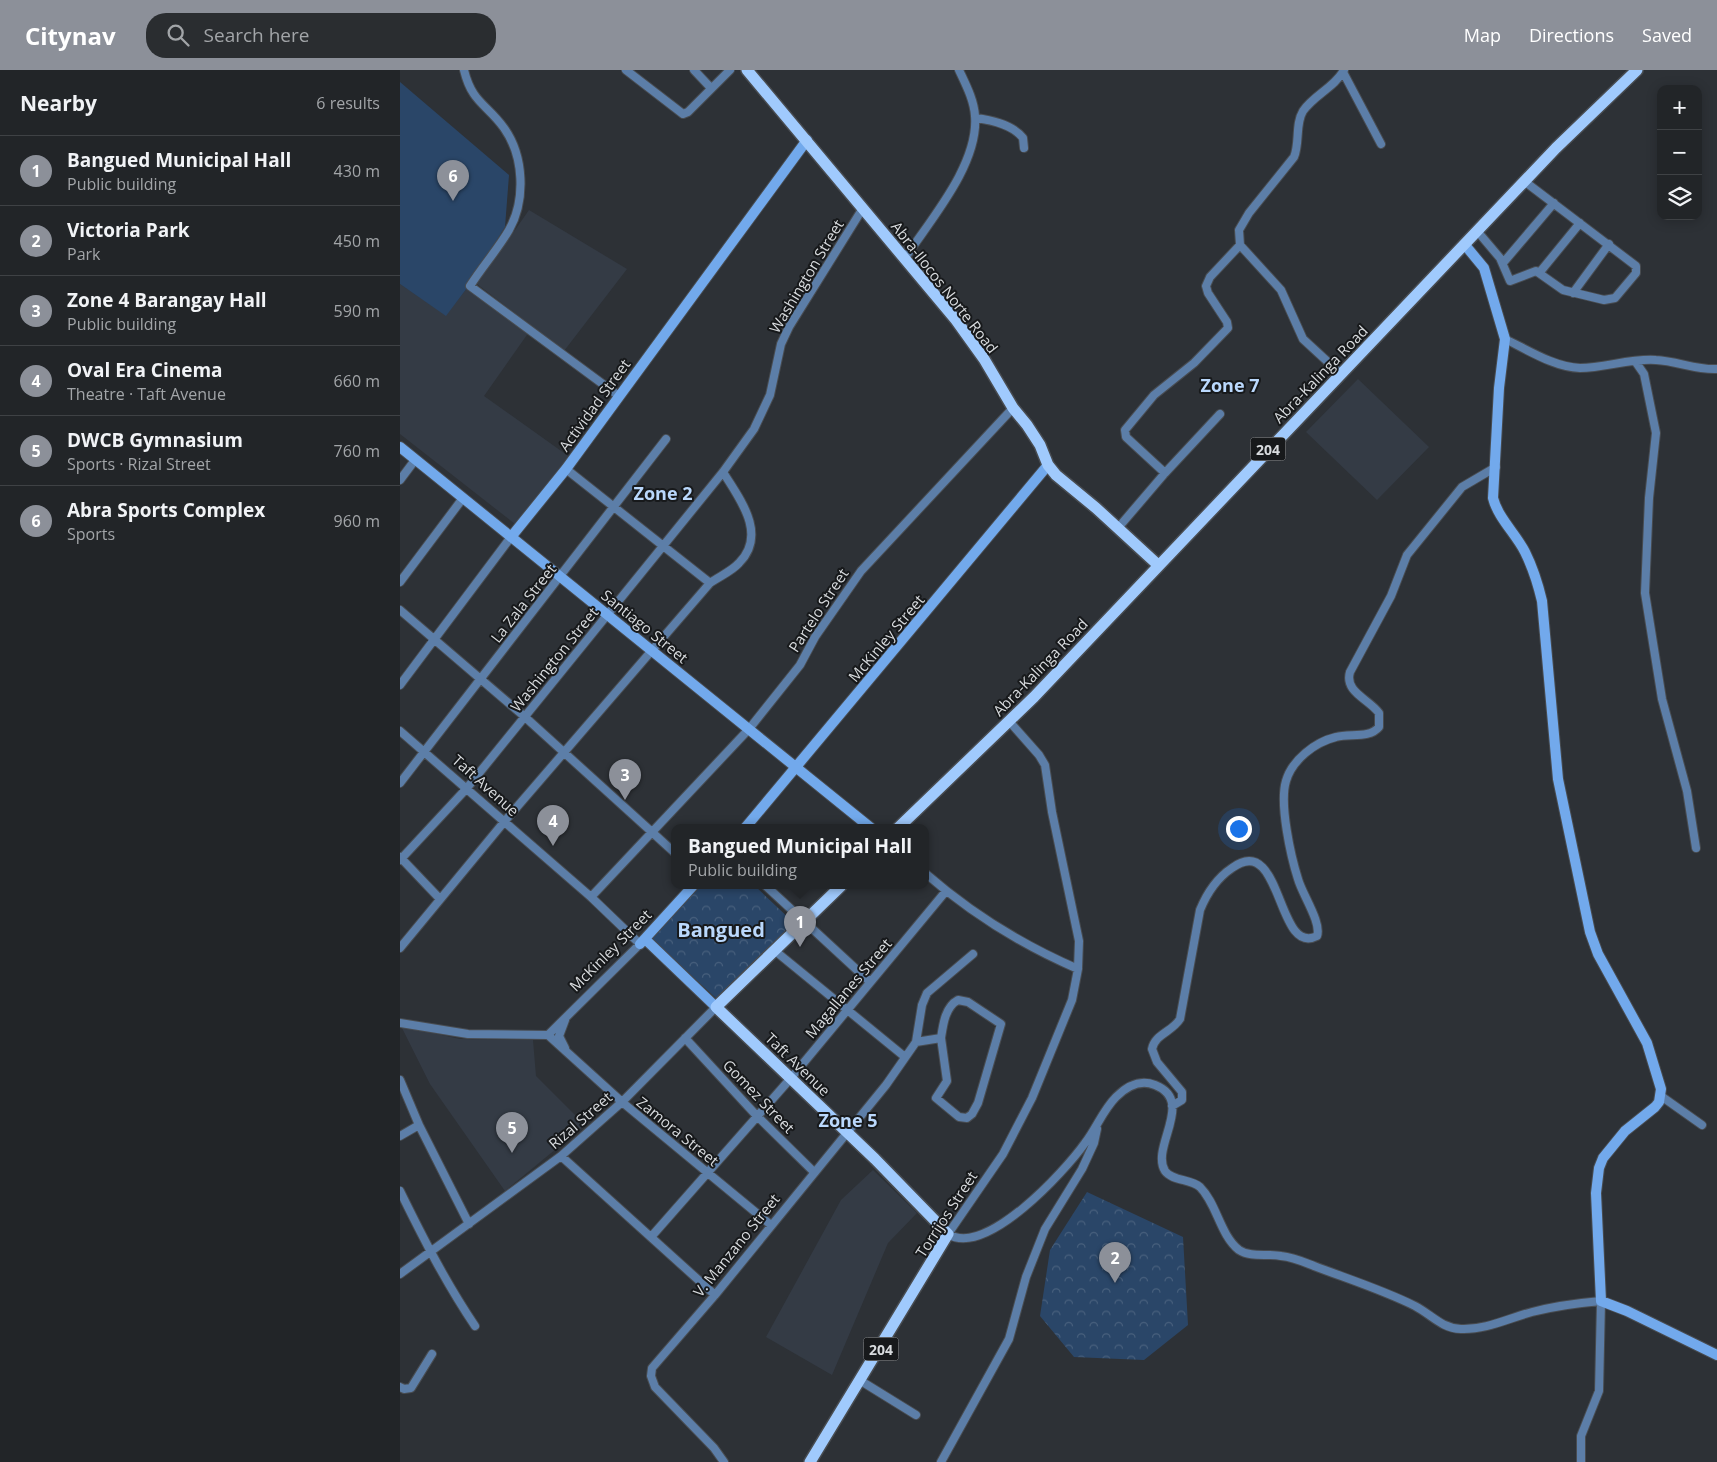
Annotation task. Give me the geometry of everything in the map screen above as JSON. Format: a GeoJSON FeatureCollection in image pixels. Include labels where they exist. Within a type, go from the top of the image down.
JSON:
{"type":"FeatureCollection","features":[{"type":"Feature","properties":{"kind":"main road","name":"Abra-Ilocos Norte Road"},"geometry":{"type":"LineString","coordinates":[[747,70],[905,258],[979,352],[1013,408],[1040,445],[1048,466],[1158,564]]}},
{"type":"Feature","properties":{"kind":"main road","name":"Abra-Kalinga Road"},"geometry":{"type":"LineString","coordinates":[[902,824],[1009,721],[1524,182],[1599,105],[1637,70]]}},
{"type":"Feature","properties":{"kind":"main road"},"geometry":{"type":"LineString","coordinates":[[716,1007],[838,889]]}},
{"type":"Feature","properties":{"kind":"main road","name":"Taft Avenue"},"geometry":{"type":"LineString","coordinates":[[716,1007],[848,1133],[948,1234]]}},
{"type":"Feature","properties":{"kind":"main road","name":"Torrijos Street"},"geometry":{"type":"LineString","coordinates":[[810,1462],[861,1381],[948,1234]]}},
{"type":"Feature","properties":{"kind":"street"},"geometry":{"type":"LineString","coordinates":[[464,70],[468,86],[474,97],[503,126],[516,146],[520,167],[519,199],[510,229],[470,286],[619,396]]}},
{"type":"Feature","properties":{"kind":"street"},"geometry":{"type":"LineString","coordinates":[[626,70],[683,114],[688,112],[710,87],[730,70]]}},
{"type":"Feature","properties":{"kind":"street"},"geometry":{"type":"LineString","coordinates":[[694,70],[710,87]]}},
{"type":"Feature","properties":{"kind":"street"},"geometry":{"type":"LineString","coordinates":[[905,258],[965,165],[970,152],[976,118],[973,102],[959,70]]}},
{"type":"Feature","properties":{"kind":"street"},"geometry":{"type":"LineString","coordinates":[[1341,374],[1303,339],[1281,290],[1240,245],[1239,230],[1249,214],[1294,157],[1298,147],[1299,123],[1304,111],[1344,71],[1381,144]]}},
{"type":"Feature","properties":{"kind":"street"},"geometry":{"type":"LineString","coordinates":[[976,118],[996,122],[1016,132],[1023,138],[1024,148]]}},
{"type":"Feature","properties":{"kind":"street","name":"Actividad Street"},"geometry":{"type":"LineString","coordinates":[[400,685],[511,537],[566,469],[807,140]]}},
{"type":"Feature","properties":{"kind":"street"},"geometry":{"type":"LineString","coordinates":[[1478,232],[1503,263],[1510,281],[1533,271],[1540,272],[1556,286],[1573,293],[1600,300],[1611,300],[1636,273],[1636,266],[1609,244],[1524,182]]}},
{"type":"Feature","properties":{"kind":"street"},"geometry":{"type":"LineString","coordinates":[[1503,263],[1554,203]]}},
{"type":"Feature","properties":{"kind":"street","name":"Washington Street"},"geometry":{"type":"LineString","coordinates":[[400,858],[467,788],[664,546],[723,472],[754,429],[770,395],[781,344],[789,327],[863,208]]}},
{"type":"Feature","properties":{"kind":"street"},"geometry":{"type":"LineString","coordinates":[[1540,272],[1580,223]]}},
{"type":"Feature","properties":{"kind":"street"},"geometry":{"type":"LineString","coordinates":[[1573,293],[1609,244]]}},
{"type":"Feature","properties":{"kind":"street"},"geometry":{"type":"LineString","coordinates":[[1165,472],[1126,437],[1125,430],[1154,395],[1194,362],[1228,328],[1227,322],[1208,293],[1206,286],[1210,277],[1240,245]]}},
{"type":"Feature","properties":{"kind":"street"},"geometry":{"type":"LineString","coordinates":[[1465,245],[1484,268],[1505,339],[1499,388],[1494,503],[1525,552],[1538,584],[1542,601],[1558,779],[1590,932],[1598,954],[1626,1002],[1652,1053],[1660,1084],[1661,1096],[1655,1107],[1622,1135],[1603,1158],[1599,1168],[1596,1193],[1601,1301],[1599,1390],[1581,1436],[1581,1462]]}},
{"type":"Feature","properties":{"kind":"street"},"geometry":{"type":"LineString","coordinates":[[1505,339],[1570,367],[1592,367],[1658,360],[1705,370],[1717,369]]}},
{"type":"Feature","properties":{"kind":"street"},"geometry":{"type":"LineString","coordinates":[[1635,361],[1644,374],[1656,432],[1649,498],[1645,593],[1662,699],[1687,791],[1696,848]]}},
{"type":"Feature","properties":{"kind":"street","name":"Partelo Street"},"geometry":{"type":"LineString","coordinates":[[591,897],[748,729],[800,665],[815,637],[860,571],[1013,408]]}},
{"type":"Feature","properties":{"kind":"street"},"geometry":{"type":"LineString","coordinates":[[1118,528],[1165,472],[1220,414]]}},
{"type":"Feature","properties":{"kind":"street","name":"La Zala Street"},"geometry":{"type":"LineString","coordinates":[[400,783],[666,440]]}},
{"type":"Feature","properties":{"kind":"street","name":"Santiago Street"},"geometry":{"type":"LineString","coordinates":[[400,447],[866,824]]}},
{"type":"Feature","properties":{"kind":"street"},"geometry":{"type":"LineString","coordinates":[[400,480],[415,460]]}},
{"type":"Feature","properties":{"kind":"street","name":"McKinley Street"},"geometry":{"type":"LineString","coordinates":[[748,824],[1048,466]]}},
{"type":"Feature","properties":{"kind":"street"},"geometry":{"type":"LineString","coordinates":[[1172,1106],[1182,1100],[1182,1092],[1157,1062],[1152,1049],[1157,1038],[1171,1029],[1180,1019],[1200,910],[1205,899],[1211,889],[1229,870],[1244,861],[1254,860],[1260,863],[1270,878],[1293,929],[1302,937],[1316,936],[1318,932],[1316,922],[1302,890],[1293,860],[1286,822],[1286,781],[1297,761],[1321,742],[1335,737],[1370,733],[1379,727],[1379,713],[1352,689],[1349,684],[1350,672],[1391,596],[1407,555],[1462,487],[1496,467]]}},
{"type":"Feature","properties":{"kind":"street"},"geometry":{"type":"LineString","coordinates":[[566,469],[616,506],[710,583]]}},
{"type":"Feature","properties":{"kind":"street"},"geometry":{"type":"LineString","coordinates":[[400,948],[504,822],[710,583],[738,564],[750,547],[752,528],[743,504],[723,472]]}},
{"type":"Feature","properties":{"kind":"street"},"geometry":{"type":"LineString","coordinates":[[400,582],[463,498]]}},
{"type":"Feature","properties":{"kind":"street"},"geometry":{"type":"LineString","coordinates":[[400,610],[525,717],[671,849]]}},
{"type":"Feature","properties":{"kind":"street","name":"Torrijos Street"},"geometry":{"type":"LineString","coordinates":[[948,1234],[1003,1154],[1032,1098],[1072,1000],[1078,969],[1079,941],[1052,812],[1045,765],[1039,755],[1009,721]]}},
{"type":"Feature","properties":{"kind":"street","name":"Taft Avenue"},"geometry":{"type":"LineString","coordinates":[[400,731],[716,1007]]}},
{"type":"Feature","properties":{"kind":"street"},"geometry":{"type":"LineString","coordinates":[[400,858],[440,899]]}},
{"type":"Feature","properties":{"kind":"street"},"geometry":{"type":"LineString","coordinates":[[929,876],[946,891],[1029,946],[1078,969]]}},
{"type":"Feature","properties":{"kind":"street","name":"McKinley Street"},"geometry":{"type":"LineString","coordinates":[[548,1035],[642,942],[690,889]]}},
{"type":"Feature","properties":{"kind":"street"},"geometry":{"type":"LineString","coordinates":[[769,889],[870,982]]}},
{"type":"Feature","properties":{"kind":"street","name":"Magallanes Street"},"geometry":{"type":"LineString","coordinates":[[651,1237],[756,1115],[791,1078],[946,891]]}},
{"type":"Feature","properties":{"kind":"street"},"geometry":{"type":"LineString","coordinates":[[774,950],[905,1057]]}},
{"type":"Feature","properties":{"kind":"street"},"geometry":{"type":"LineString","coordinates":[[941,1038],[916,1042],[922,1005],[927,993],[973,954]]}},
{"type":"Feature","properties":{"kind":"street"},"geometry":{"type":"LineString","coordinates":[[958,1000],[968,1002],[1001,1024],[978,1103],[972,1114],[965,1119],[959,1117],[936,1098],[947,1081],[941,1038],[950,1007],[958,1000]]}},
{"type":"Feature","properties":{"kind":"street","name":"Rizal Street"},"geometry":{"type":"LineString","coordinates":[[400,1274],[561,1156],[622,1102],[716,1007]]}},
{"type":"Feature","properties":{"kind":"street"},"geometry":{"type":"LineString","coordinates":[[565,1018],[559,1036],[569,1053]]}},
{"type":"Feature","properties":{"kind":"street"},"geometry":{"type":"LineString","coordinates":[[400,1023],[468,1034],[548,1035]]}},
{"type":"Feature","properties":{"kind":"street","name":"Zamora Street"},"geometry":{"type":"LineString","coordinates":[[548,1035],[622,1102],[771,1224]]}},
{"type":"Feature","properties":{"kind":"street","name":"Gomez Street"},"geometry":{"type":"LineString","coordinates":[[685,1038],[756,1115],[814,1172]]}},
{"type":"Feature","properties":{"kind":"street","name":"V. Manzano Street"},"geometry":{"type":"LineString","coordinates":[[724,1462],[708,1442],[655,1387],[650,1372],[654,1364],[715,1295],[771,1224],[848,1133],[886,1085],[916,1042]]}},
{"type":"Feature","properties":{"kind":"street"},"geometry":{"type":"LineString","coordinates":[[400,1080],[419,1125],[469,1224]]}},
{"type":"Feature","properties":{"kind":"street"},"geometry":{"type":"LineString","coordinates":[[948,1234],[955,1238],[970,1237],[993,1229],[1042,1193],[1059,1175],[1116,1097],[1129,1087],[1141,1082],[1158,1086],[1165,1091],[1172,1106],[1173,1117],[1162,1154],[1165,1170],[1168,1174],[1189,1180],[1201,1188],[1233,1243],[1246,1253],[1296,1259],[1402,1300],[1417,1307],[1446,1327],[1457,1329],[1483,1328],[1548,1308],[1601,1301],[1717,1355]]}},
{"type":"Feature","properties":{"kind":"street"},"geometry":{"type":"LineString","coordinates":[[1661,1096],[1702,1125]]}},
{"type":"Feature","properties":{"kind":"street"},"geometry":{"type":"LineString","coordinates":[[940,1462],[1010,1339],[1026,1277],[1041,1237],[1082,1169],[1094,1143],[1098,1124]]}},
{"type":"Feature","properties":{"kind":"street"},"geometry":{"type":"LineString","coordinates":[[400,1136],[419,1125]]}},
{"type":"Feature","properties":{"kind":"street"},"geometry":{"type":"LineString","coordinates":[[561,1156],[715,1295]]}},
{"type":"Feature","properties":{"kind":"street"},"geometry":{"type":"LineString","coordinates":[[400,1190],[452,1293],[475,1326]]}},
{"type":"Feature","properties":{"kind":"street"},"geometry":{"type":"LineString","coordinates":[[400,1387],[404,1390],[411,1388],[432,1354]]}},
{"type":"Feature","properties":{"kind":"street"},"geometry":{"type":"LineString","coordinates":[[861,1381],[916,1415]]}},
{"type":"Feature","properties":{"kind":"shaded area"},"geometry":{"type":"Polygon","coordinates":[[[529,210],[627,269],[564,351],[477,284],[529,210]]]}},
{"type":"Feature","properties":{"kind":"shaded area"},"geometry":{"type":"Polygon","coordinates":[[[400,284],[446,315],[467,288],[529,332],[484,396],[571,458],[515,524],[400,434],[400,284]]]}},
{"type":"Feature","properties":{"kind":"shaded area"},"geometry":{"type":"Polygon","coordinates":[[[1358,379],[1429,447],[1377,500],[1306,432],[1358,379]]]}},
{"type":"Feature","properties":{"kind":"shaded area"},"geometry":{"type":"Polygon","coordinates":[[[401,1026],[460,1039],[533,1040],[536,1076],[585,1125],[505,1191],[430,1084],[401,1026]]]}},
{"type":"Feature","properties":{"kind":"shaded area"},"geometry":{"type":"Polygon","coordinates":[[[873,1170],[917,1213],[888,1243],[832,1375],[766,1337],[841,1200],[873,1170]]]}},
{"type":"Feature","properties":{"kind":"green space"},"geometry":{"type":"Polygon","coordinates":[[[400,82],[509,175],[505,227],[467,288],[446,316],[400,284],[400,82]]]}},
{"type":"Feature","properties":{"kind":"green space"},"geometry":{"type":"Polygon","coordinates":[[[693,889],[758,889],[795,924],[717,999],[650,938],[693,889]]]}},
{"type":"Feature","properties":{"kind":"green space"},"geometry":{"type":"Polygon","coordinates":[[[1087,1192],[1183,1237],[1188,1325],[1144,1360],[1074,1357],[1040,1316],[1050,1250],[1087,1192]]]}},
{"type":"Feature","properties":{"kind":"place","name":"Abra Sports Complex"},"geometry":{"type":"Point","coordinates":[453,201]}},
{"type":"Feature","properties":{"kind":"place","name":"Zone 4 Barangay Hall"},"geometry":{"type":"Point","coordinates":[625,800]}},
{"type":"Feature","properties":{"kind":"place","name":"Oval Era Cinema"},"geometry":{"type":"Point","coordinates":[553,846]}},
{"type":"Feature","properties":{"kind":"place","name":"Bangued Municipal Hall"},"geometry":{"type":"Point","coordinates":[800,947]}},
{"type":"Feature","properties":{"kind":"place","name":"DWCB Gymnasium"},"geometry":{"type":"Point","coordinates":[512,1153]}},
{"type":"Feature","properties":{"kind":"place","name":"Victoria Park"},"geometry":{"type":"Point","coordinates":[1115,1283]}},
{"type":"Feature","properties":{"kind":"district","name":"Zone 7"},"geometry":{"type":"Point","coordinates":[1230,385]}},
{"type":"Feature","properties":{"kind":"district","name":"Zone 2"},"geometry":{"type":"Point","coordinates":[663,493]}},
{"type":"Feature","properties":{"kind":"district","name":"Bangued"},"geometry":{"type":"Point","coordinates":[721,929]}},
{"type":"Feature","properties":{"kind":"district","name":"Zone 5"},"geometry":{"type":"Point","coordinates":[848,1120]}}]}
